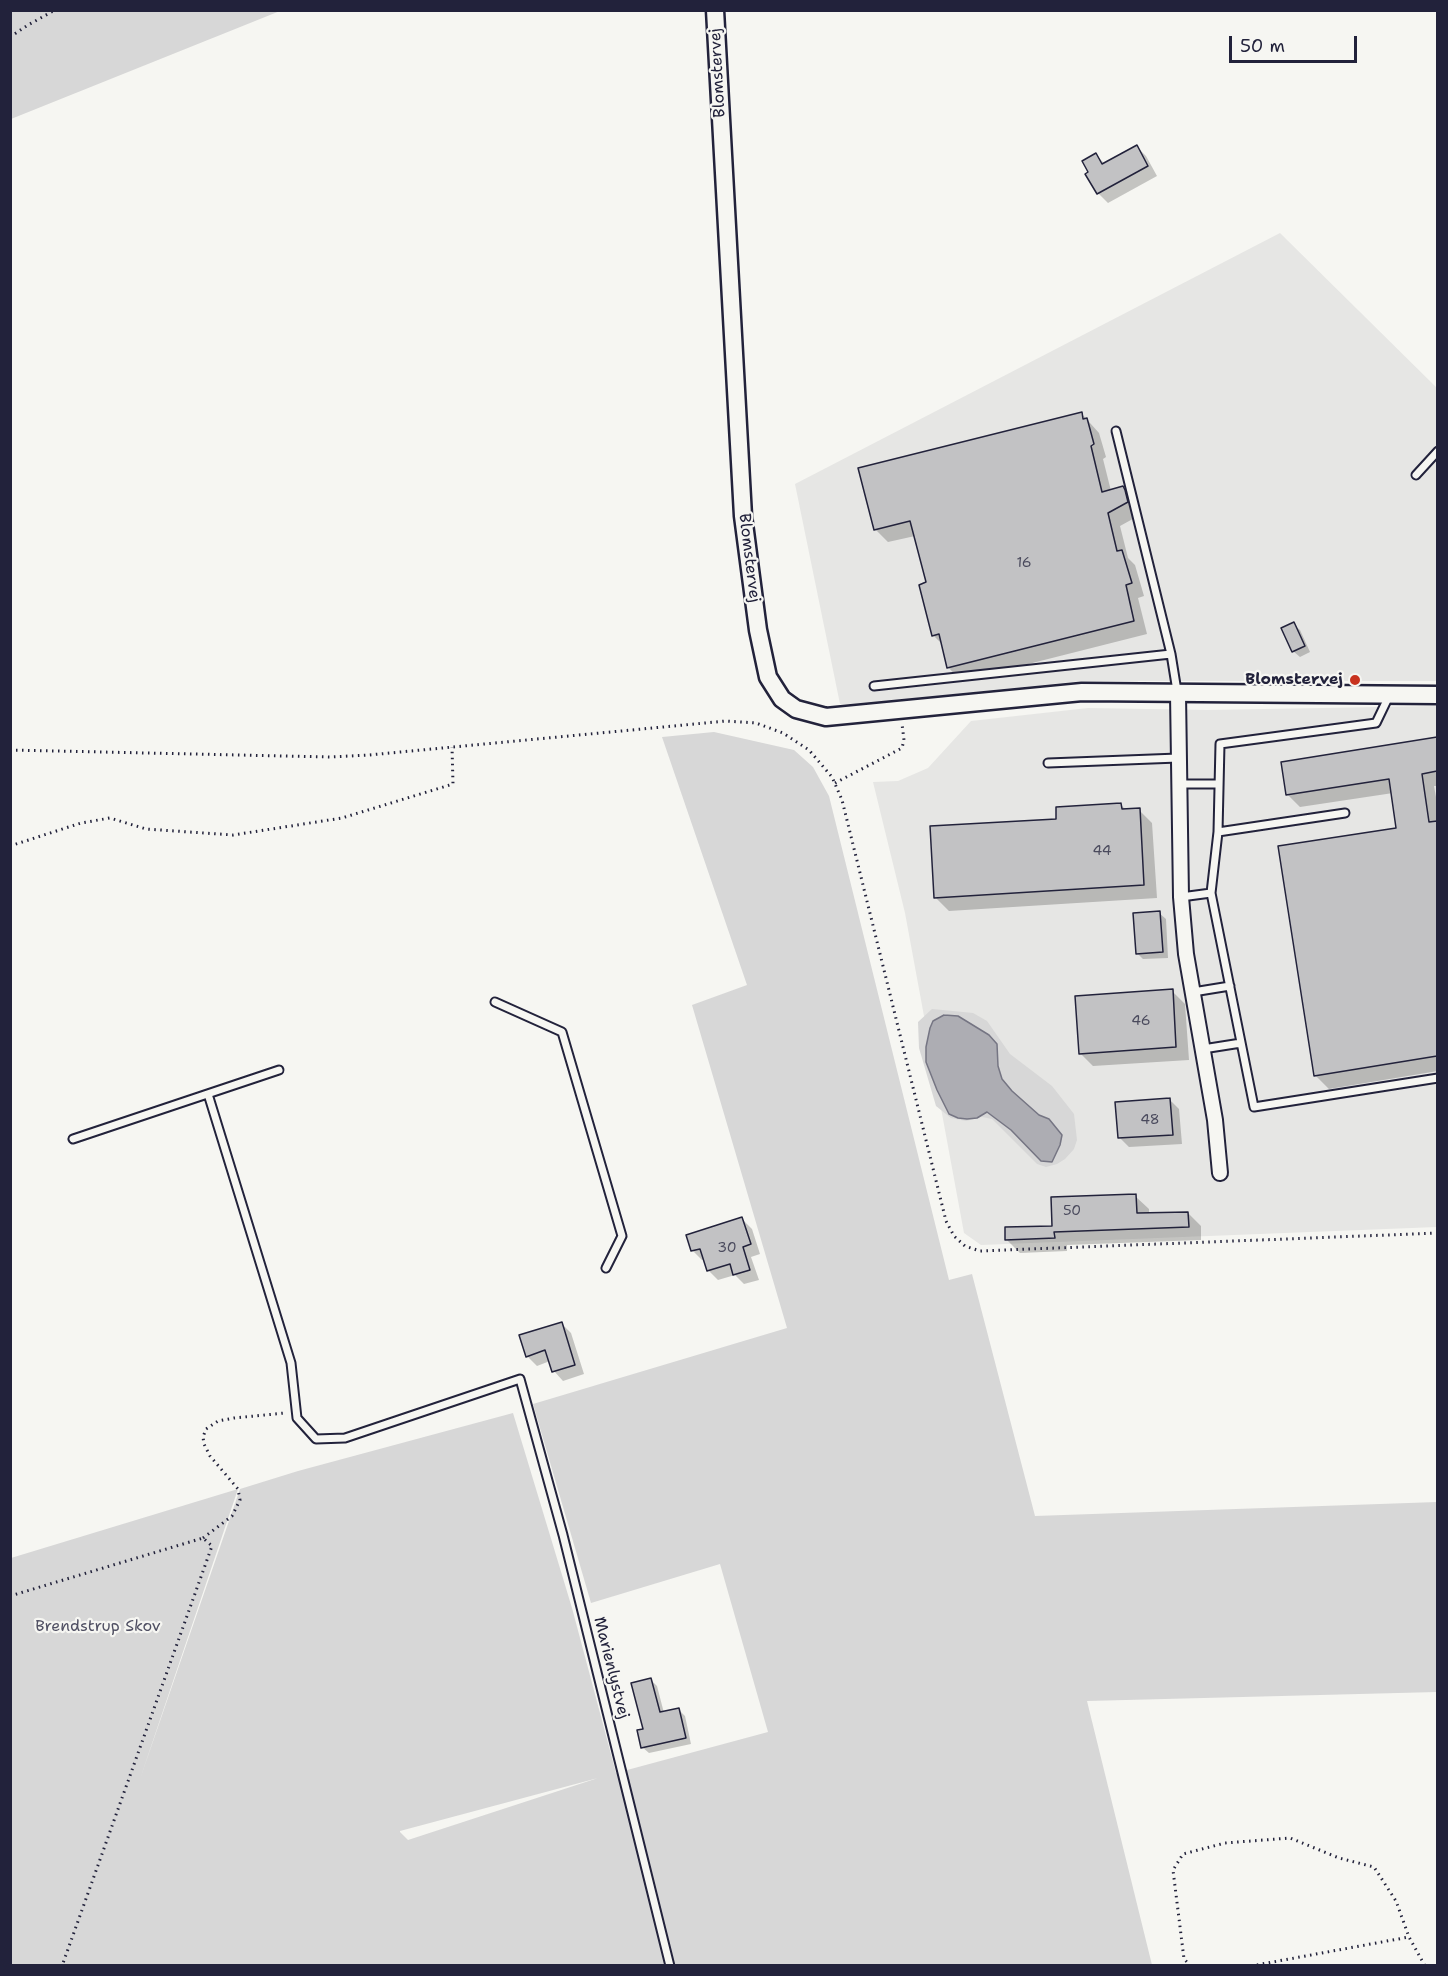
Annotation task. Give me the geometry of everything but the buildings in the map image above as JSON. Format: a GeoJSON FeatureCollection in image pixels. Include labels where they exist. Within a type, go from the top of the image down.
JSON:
{"type":"FeatureCollection","features":[{"type":"Feature","properties":{"kind":"street","name":"Blomstervej"},"geometry":{"type":"LineString","coordinates":[[715,10],[742,516],[758,630],[768,677],[782,699],[796,709],[826,717],[1082,692],[1437,695]]}},
{"type":"Feature","properties":{"kind":"street"},"geometry":{"type":"LineString","coordinates":[[1178,694],[1181,897],[1186,954],[1215,1120],[1220,1173]]}},
{"type":"Feature","properties":{"kind":"lane"},"geometry":{"type":"LineString","coordinates":[[1116,431],[1171,654],[1178,694]]}},
{"type":"Feature","properties":{"kind":"lane"},"geometry":{"type":"LineString","coordinates":[[1416,475],[1437,451]]}},
{"type":"Feature","properties":{"kind":"lane"},"geometry":{"type":"LineString","coordinates":[[874,686],[1171,654]]}},
{"type":"Feature","properties":{"kind":"lane"},"geometry":{"type":"LineString","coordinates":[[1389,696],[1376,723],[1220,744],[1218,832],[1211,893],[1254,1107],[1437,1078]]}},
{"type":"Feature","properties":{"kind":"lane"},"geometry":{"type":"LineString","coordinates":[[1048,763],[1178,758]]}},
{"type":"Feature","properties":{"kind":"lane"},"geometry":{"type":"LineString","coordinates":[[1178,784],[1219,784]]}},
{"type":"Feature","properties":{"kind":"lane"},"geometry":{"type":"LineString","coordinates":[[1218,832],[1345,813]]}},
{"type":"Feature","properties":{"kind":"lane"},"geometry":{"type":"LineString","coordinates":[[1181,897],[1211,893]]}},
{"type":"Feature","properties":{"kind":"lane"},"geometry":{"type":"LineString","coordinates":[[1193,992],[1230,986]]}},
{"type":"Feature","properties":{"kind":"lane"},"geometry":{"type":"LineString","coordinates":[[495,1002],[562,1032],[622,1236],[606,1268]]}},
{"type":"Feature","properties":{"kind":"lane"},"geometry":{"type":"LineString","coordinates":[[1203,1049],[1241,1043]]}},
{"type":"Feature","properties":{"kind":"lane"},"geometry":{"type":"LineString","coordinates":[[73,1139],[279,1070]]}},
{"type":"Feature","properties":{"kind":"lane"},"geometry":{"type":"LineString","coordinates":[[208,1094],[291,1363],[297,1418]]}},
{"type":"Feature","properties":{"kind":"lane","name":"Marienlystvej"},"geometry":{"type":"LineString","coordinates":[[297,1418],[316,1439],[345,1438],[520,1379],[583,1614],[670,1965]]}},
{"type":"Feature","properties":{"kind":"path"},"geometry":{"type":"LineString","coordinates":[[10,37],[55,10]]}},
{"type":"Feature","properties":{"kind":"path"},"geometry":{"type":"LineString","coordinates":[[835,783],[902,748],[904,740],[899,710]]}},
{"type":"Feature","properties":{"kind":"path"},"geometry":{"type":"LineString","coordinates":[[10,750],[330,757],[726,722],[756,723],[783,733],[809,750],[832,777],[842,800],[946,1221],[954,1236],[965,1246],[981,1251],[1437,1233]]}},
{"type":"Feature","properties":{"kind":"path"},"geometry":{"type":"LineString","coordinates":[[10,846],[81,823],[110,818],[146,830],[233,835],[342,818],[453,784],[452,747]]}},
{"type":"Feature","properties":{"kind":"path"},"geometry":{"type":"LineString","coordinates":[[10,1596],[203,1538],[232,1516],[240,1500],[238,1489],[210,1456],[204,1444],[203,1437],[207,1429],[218,1421],[260,1414],[286,1413],[297,1418]]}},
{"type":"Feature","properties":{"kind":"path"},"geometry":{"type":"LineString","coordinates":[[62,1965],[212,1546],[203,1538]]}},
{"type":"Feature","properties":{"kind":"path"},"geometry":{"type":"LineString","coordinates":[[1191,1965],[1184,1959],[1173,1870],[1183,1854],[1224,1843],[1290,1838],[1339,1858],[1374,1867],[1396,1901],[1409,1937],[1425,1965]]}},
{"type":"Feature","properties":{"kind":"path"},"geometry":{"type":"LineString","coordinates":[[1251,1965],[1409,1937]]}},
{"type":"Feature","properties":{"kind":"shaded area"},"geometry":{"type":"Polygon","coordinates":[[[1280,233],[1437,388],[1437,681],[1082,681],[840,704],[795,484],[1280,233]]]}},
{"type":"Feature","properties":{"kind":"shaded area"},"geometry":{"type":"Polygon","coordinates":[[[1437,706],[1437,1227],[981,1245],[964,1233],[905,913],[873,782],[898,781],[928,768],[971,721],[1088,708],[1207,710],[1437,706]]]}},
{"type":"Feature","properties":{"kind":"shaded area"},"geometry":{"type":"Polygon","coordinates":[[[944,1015],[958,1016],[989,1035],[997,1044],[998,1066],[1002,1079],[1039,1115],[1049,1119],[1062,1135],[1052,1162],[1041,1161],[1011,1130],[987,1112],[977,1118],[967,1119],[949,1114],[926,1062],[930,1028],[933,1021],[944,1015]]]}},
{"type":"Feature","properties":{"kind":"green space"},"geometry":{"type":"Polygon","coordinates":[[[11,10],[280,10],[280,11],[11,119],[11,10]]]}},
{"type":"Feature","properties":{"kind":"green space","name":"Brendstrup Skov"},"geometry":{"type":"Polygon","coordinates":[[[714,732],[794,750],[813,767],[829,796],[949,1280],[972,1274],[1035,1516],[1437,1502],[1437,1692],[1087,1701],[1152,1965],[11,1966],[11,1558],[238,1489],[140,1779],[240,1489],[513,1413],[572,1608],[616,1773],[768,1732],[720,1564],[591,1603],[533,1404],[787,1328],[692,1005],[747,985],[662,737],[714,732]],[[598,1778],[400,1831],[408,1840],[598,1778]]]}},
{"type":"Feature","properties":{"kind":"green space"},"geometry":{"type":"Polygon","coordinates":[[[932,1009],[973,1013],[987,1021],[1010,1054],[1052,1086],[1074,1114],[1077,1140],[1074,1149],[1065,1159],[1046,1167],[1037,1164],[992,1119],[982,1117],[966,1121],[951,1118],[936,1106],[919,1048],[918,1022],[932,1009]]]}},
{"type":"Feature","properties":{"kind":"place","name":"Blomstervej"},"geometry":{"type":"Point","coordinates":[1355,680]}}]}
